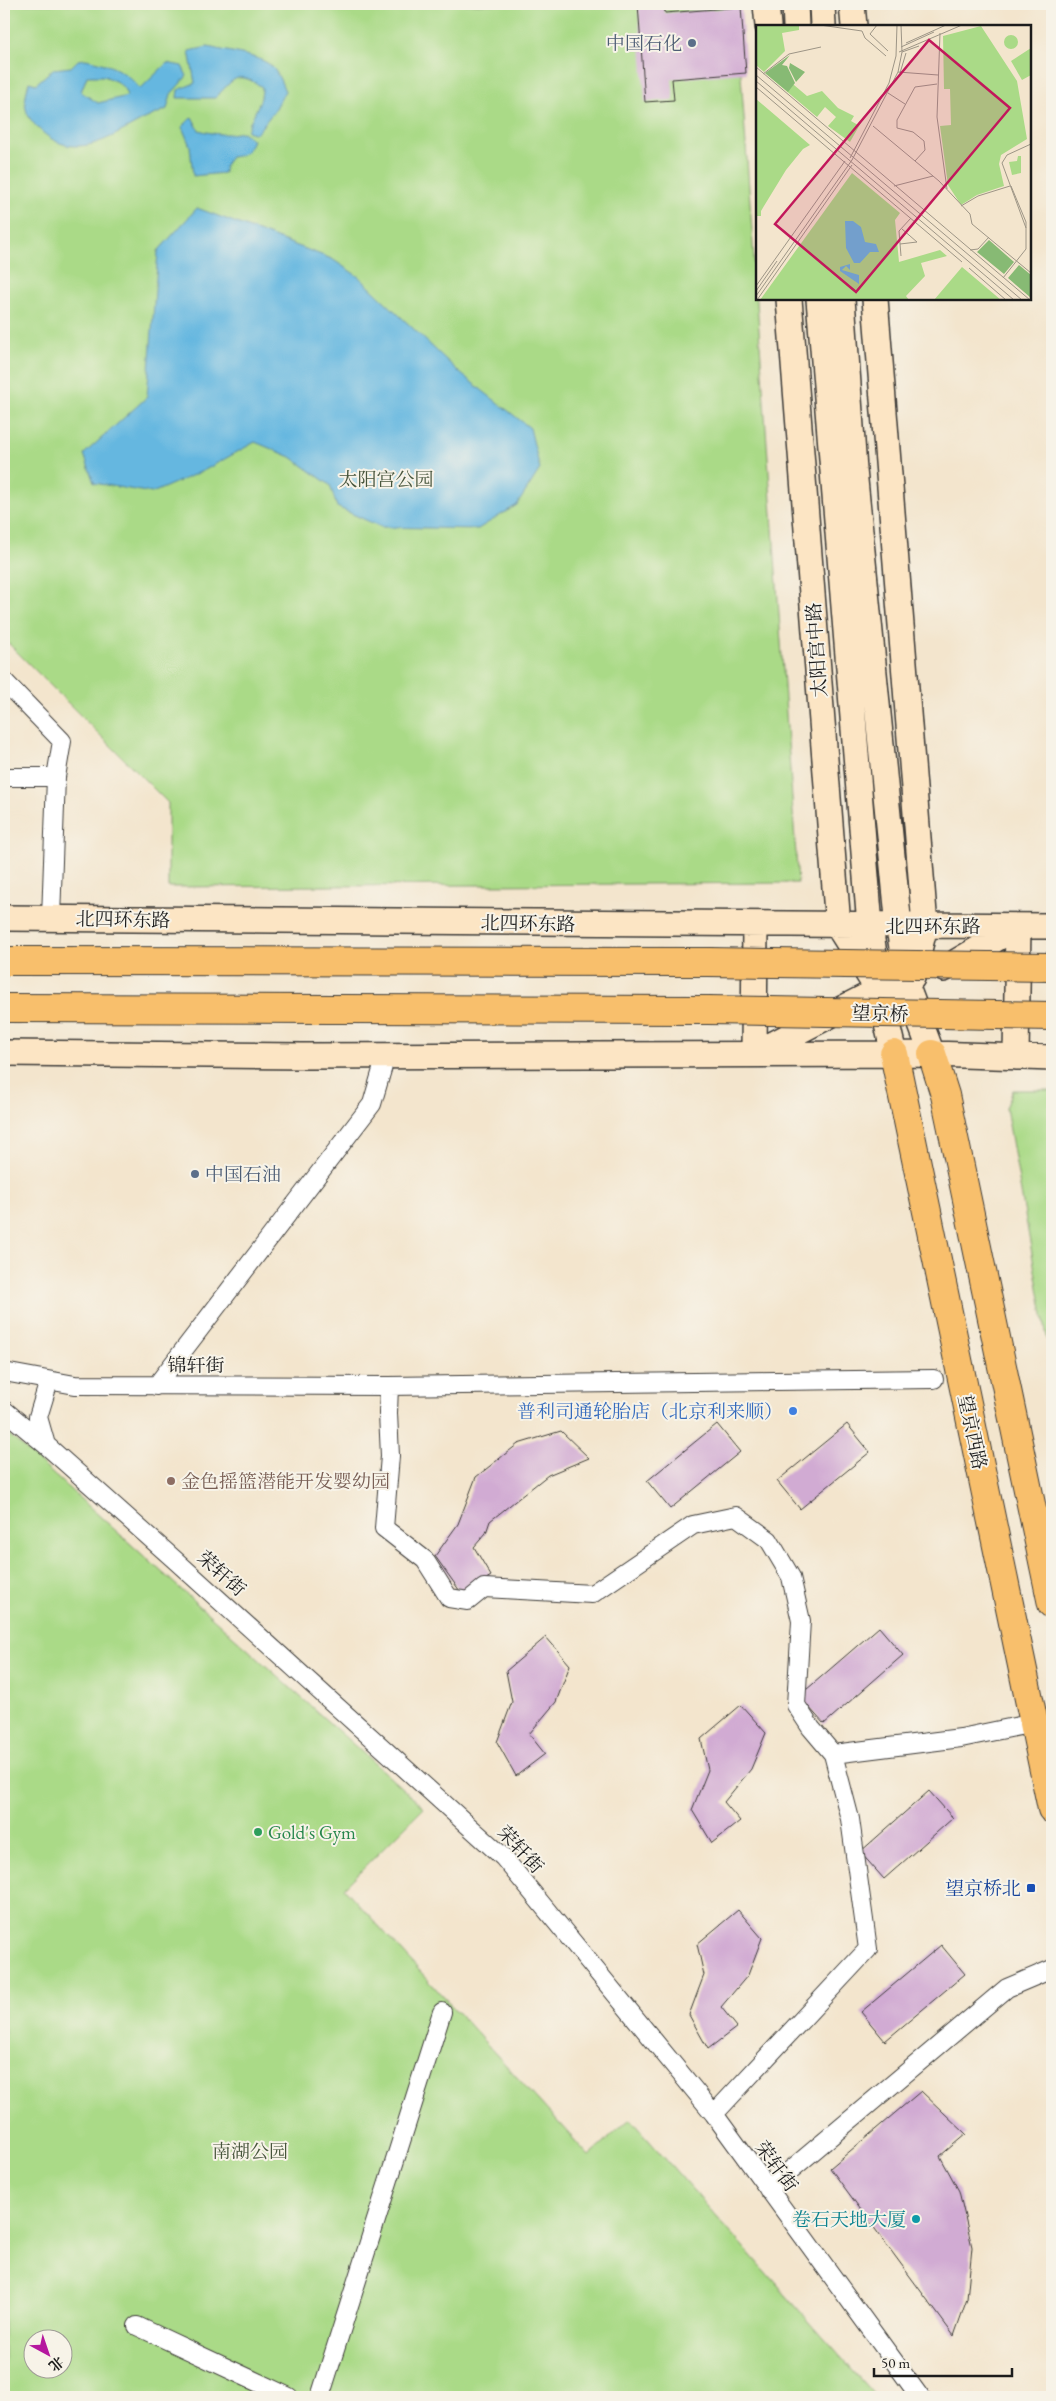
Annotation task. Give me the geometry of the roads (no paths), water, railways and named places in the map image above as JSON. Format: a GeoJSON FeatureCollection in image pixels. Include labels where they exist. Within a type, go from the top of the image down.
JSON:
{"type":"FeatureCollection","features":[{"type":"Feature","properties":{"kind":"main road","name":"北四环东路"},"geometry":{"type":"LineString","coordinates":[[4,961],[709,962],[1052,967]]}},
{"type":"Feature","properties":{"kind":"main road","name":"望京桥"},"geometry":{"type":"LineString","coordinates":[[4,1008],[708,1010],[1052,1016]]}},
{"type":"Feature","properties":{"kind":"main road","name":"望京西路"},"geometry":{"type":"LineString","coordinates":[[894,1054],[1052,1809]]}},
{"type":"Feature","properties":{"kind":"main road"},"geometry":{"type":"LineString","coordinates":[[932,1054],[945,1095],[1052,1604]]}},
{"type":"Feature","properties":{"kind":"street"},"geometry":{"type":"LineString","coordinates":[[766,4],[768,25]]}},
{"type":"Feature","properties":{"kind":"street"},"geometry":{"type":"LineString","coordinates":[[795,4],[796,25]]}},
{"type":"Feature","properties":{"kind":"street"},"geometry":{"type":"LineString","coordinates":[[822,4],[823,25]]}},
{"type":"Feature","properties":{"kind":"street"},"geometry":{"type":"LineString","coordinates":[[852,4],[854,25]]}},
{"type":"Feature","properties":{"kind":"street","name":"太阳宫中路"},"geometry":{"type":"LineString","coordinates":[[789,300],[838,926],[879,990]]}},
{"type":"Feature","properties":{"kind":"street","name":"太阳宫中路"},"geometry":{"type":"LineString","coordinates":[[819,300],[870,926],[879,990]]}},
{"type":"Feature","properties":{"kind":"street"},"geometry":{"type":"LineString","coordinates":[[842,300],[854,470],[899,927],[908,990],[932,1054]]}},
{"type":"Feature","properties":{"kind":"street"},"geometry":{"type":"LineString","coordinates":[[875,300],[925,926],[908,990]]}},
{"type":"Feature","properties":{"kind":"street"},"geometry":{"type":"LineString","coordinates":[[794,360],[830,434]]}},
{"type":"Feature","properties":{"kind":"street"},"geometry":{"type":"LineString","coordinates":[[854,470],[880,360]]}},
{"type":"Feature","properties":{"kind":"street"},"geometry":{"type":"LineString","coordinates":[[4,681],[62,741],[56,777],[51,918]]}},
{"type":"Feature","properties":{"kind":"street"},"geometry":{"type":"LineString","coordinates":[[4,777],[56,777]]}},
{"type":"Feature","properties":{"kind":"street","name":"北四环东路"},"geometry":{"type":"LineString","coordinates":[[4,918],[899,927],[1052,926]]}},
{"type":"Feature","properties":{"kind":"street"},"geometry":{"type":"LineString","coordinates":[[754,1054],[755,925]]}},
{"type":"Feature","properties":{"kind":"street"},"geometry":{"type":"LineString","coordinates":[[754,1054],[879,990],[908,990],[1018,926]]}},
{"type":"Feature","properties":{"kind":"street"},"geometry":{"type":"LineString","coordinates":[[1016,1058],[1018,926]]}},
{"type":"Feature","properties":{"kind":"street"},"geometry":{"type":"LineString","coordinates":[[879,990],[894,1054]]}},
{"type":"Feature","properties":{"kind":"street"},"geometry":{"type":"LineString","coordinates":[[4,1053],[386,1056],[932,1054],[1052,1058]]}},
{"type":"Feature","properties":{"kind":"street"},"geometry":{"type":"LineString","coordinates":[[156,1386],[372,1104],[386,1056]]}},
{"type":"Feature","properties":{"kind":"street","name":"锦轩街"},"geometry":{"type":"LineString","coordinates":[[4,1372],[75,1385],[156,1386],[389,1386],[934,1379]]}},
{"type":"Feature","properties":{"kind":"street"},"geometry":{"type":"LineString","coordinates":[[46,1445],[38,1416],[49,1381]]}},
{"type":"Feature","properties":{"kind":"street"},"geometry":{"type":"LineString","coordinates":[[389,1386],[390,1456],[384,1528],[425,1560],[449,1598],[468,1601],[484,1588],[592,1594],[693,1525],[736,1516],[769,1540],[792,1577],[801,1621],[796,1705],[811,1728],[833,1754],[850,1819],[868,1949],[714,2114]]}},
{"type":"Feature","properties":{"kind":"street","name":"荣轩街"},"geometry":{"type":"LineString","coordinates":[[4,1410],[46,1445],[503,1857],[714,2114],[920,2397]]}},
{"type":"Feature","properties":{"kind":"street"},"geometry":{"type":"LineString","coordinates":[[833,1754],[961,1738],[1034,1723]]}},
{"type":"Feature","properties":{"kind":"street"},"geometry":{"type":"LineString","coordinates":[[768,2189],[1007,1988],[1052,1969]]}},
{"type":"Feature","properties":{"kind":"street"},"geometry":{"type":"LineString","coordinates":[[320,2397],[442,2012]]}},
{"type":"Feature","properties":{"kind":"street"},"geometry":{"type":"LineString","coordinates":[[137,2326],[289,2397]]}},
{"type":"Feature","properties":{"kind":"water"},"geometry":{"type":"Polygon","coordinates":[[[208,47],[263,61],[274,69],[278,76],[285,91],[275,110],[256,134],[247,131],[262,93],[262,87],[253,82],[241,78],[236,79],[227,85],[215,98],[177,98],[178,90],[195,83],[189,51],[208,47]]]}},
{"type":"Feature","properties":{"kind":"water"},"geometry":{"type":"Polygon","coordinates":[[[86,59],[102,63],[123,72],[140,89],[167,63],[182,66],[187,76],[171,94],[167,109],[99,142],[76,146],[52,139],[40,130],[27,114],[25,103],[29,82],[36,84],[53,69],[71,67],[78,60],[86,59]],[[87,76],[81,92],[98,103],[127,96],[122,86],[104,76],[87,76]]]}},
{"type":"Feature","properties":{"kind":"water"},"geometry":{"type":"Polygon","coordinates":[[[192,117],[199,130],[221,134],[243,132],[253,140],[245,153],[231,157],[225,165],[224,173],[193,176],[190,146],[182,127],[192,117]]]}},
{"type":"Feature","properties":{"kind":"water"},"geometry":{"type":"Polygon","coordinates":[[[197,208],[332,259],[359,277],[460,373],[530,428],[540,469],[517,505],[478,529],[381,527],[337,507],[330,485],[291,457],[255,442],[205,470],[152,493],[94,483],[84,454],[147,397],[158,251],[197,208]]]}},
{"type":"Feature","properties":{"kind":"place","name":"中国石化"},"geometry":{"type":"Point","coordinates":[692,43]}},
{"type":"Feature","properties":{"kind":"place","name":"中国石油"},"geometry":{"type":"Point","coordinates":[195,1174]}},
{"type":"Feature","properties":{"kind":"place","name":"普利司通轮胎店（北京利来顺）"},"geometry":{"type":"Point","coordinates":[793,1411]}},
{"type":"Feature","properties":{"kind":"place","name":"金色摇篮潜能开发婴幼园"},"geometry":{"type":"Point","coordinates":[171,1481]}},
{"type":"Feature","properties":{"kind":"place","name":"Gold's Gym"},"geometry":{"type":"Point","coordinates":[258,1832]}},
{"type":"Feature","properties":{"kind":"place","name":"望京桥北"},"geometry":{"type":"Point","coordinates":[1031,1888]}},
{"type":"Feature","properties":{"kind":"place","name":"卷石天地大厦"},"geometry":{"type":"Point","coordinates":[916,2219]}},
{"type":"Feature","properties":{"kind":"park label","name":"太阳宫公园"},"geometry":{"type":"Point","coordinates":[386,479]}},
{"type":"Feature","properties":{"kind":"park label","name":"南湖公园"},"geometry":{"type":"Point","coordinates":[250,2151]}}]}
